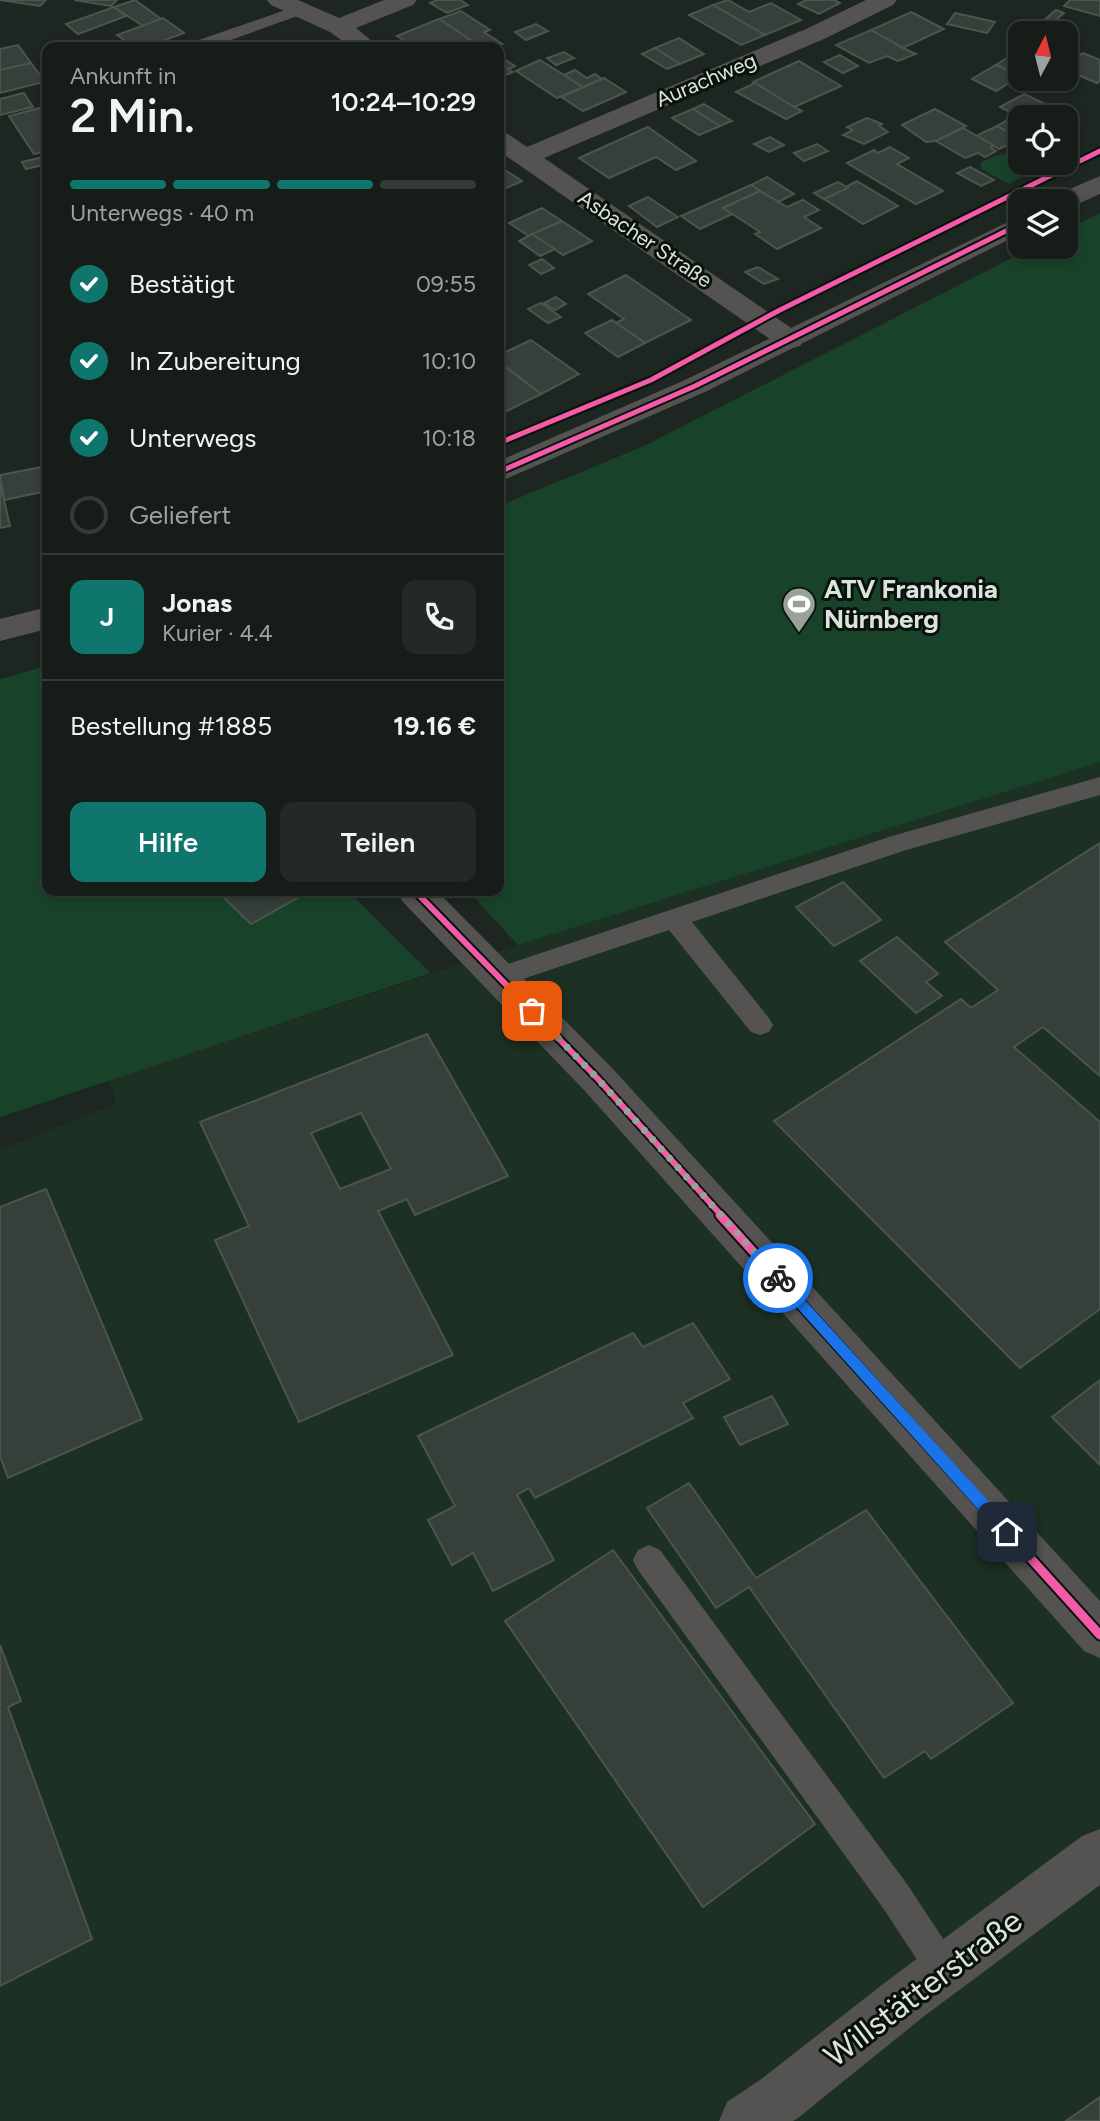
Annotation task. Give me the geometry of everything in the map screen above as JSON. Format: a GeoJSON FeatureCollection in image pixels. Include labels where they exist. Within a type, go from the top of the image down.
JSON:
{"type":"FeatureCollection","features":[{"type":"Feature","properties":{"kind":"street"},"geometry":{"type":"LineString","coordinates":[[338,27],[405,0]]}},
{"type":"Feature","properties":{"kind":"street","name":"Aurachweg"},"geometry":{"type":"LineString","coordinates":[[525,157],[816,34],[885,0]]}},
{"type":"Feature","properties":{"kind":"street"},"geometry":{"type":"LineString","coordinates":[[289,5],[338,27],[360,42]]}},
{"type":"Feature","properties":{"kind":"street","name":"Asbacher Straße"},"geometry":{"type":"LineString","coordinates":[[504,142],[790,340]]}},
{"type":"Feature","properties":{"kind":"street"},"geometry":{"type":"LineString","coordinates":[[1078,195],[1100,184]]}},
{"type":"Feature","properties":{"kind":"street"},"geometry":{"type":"LineString","coordinates":[[504,470],[648,409],[1008,230]]}},
{"type":"Feature","properties":{"kind":"street"},"geometry":{"type":"LineString","coordinates":[[0,630],[42,619]]}},
{"type":"Feature","properties":{"kind":"street"},"geometry":{"type":"LineString","coordinates":[[420,896],[598,1079],[1100,1635]]}},
{"type":"Feature","properties":{"kind":"street","name":"Willstätterstraße"},"geometry":{"type":"LineString","coordinates":[[746,2121],[779,2099],[905,1999],[946,1972],[1100,1854]]}},
{"type":"Feature","properties":{"kind":"lane"},"geometry":{"type":"LineString","coordinates":[[208,42],[289,5]]}},
{"type":"Feature","properties":{"kind":"lane"},"geometry":{"type":"LineString","coordinates":[[499,977],[901,842],[1100,786]]}},
{"type":"Feature","properties":{"kind":"lane"},"geometry":{"type":"LineString","coordinates":[[674,918],[760,1026]]}},
{"type":"Feature","properties":{"kind":"lane"},"geometry":{"type":"LineString","coordinates":[[649,1560],[895,1896],[946,1972]]}},
{"type":"Feature","properties":{"kind":"shaded area"},"geometry":{"type":"Polygon","coordinates":[[[1100,762],[1100,2121],[0,2121],[0,1150],[116,1103],[110,1080],[518,945],[1100,762]]]}},
{"type":"Feature","properties":{"kind":"green space"},"geometry":{"type":"Polygon","coordinates":[[[1008,154],[1008,175],[1026,175],[1009,184],[981,169],[981,162],[1008,154]]]}},
{"type":"Feature","properties":{"kind":"green space","name":"ATV Frankonia Nürnberg"},"geometry":{"type":"Polygon","coordinates":[[[1100,213],[1100,762],[518,945],[473,896],[504,896],[504,504],[644,446],[1010,259],[1078,259],[1078,224],[1100,213]]]}},
{"type":"Feature","properties":{"kind":"green space"},"geometry":{"type":"Polygon","coordinates":[[[42,667],[42,896],[353,896],[431,973],[0,1117],[0,679],[42,667]]]}},
{"type":"Feature","properties":{"kind":"building"},"geometry":{"type":"Polygon","coordinates":[[[0,0],[46,0],[40,6],[0,0]]]}},
{"type":"Feature","properties":{"kind":"building"},"geometry":{"type":"Polygon","coordinates":[[[74,0],[117,0],[111,6],[74,0]]]}},
{"type":"Feature","properties":{"kind":"building"},"geometry":{"type":"Polygon","coordinates":[[[135,0],[161,19],[143,26],[114,7],[135,0]]]}},
{"type":"Feature","properties":{"kind":"building"},"geometry":{"type":"Polygon","coordinates":[[[437,0],[460,0],[468,5],[447,13],[430,3],[437,0]]]}},
{"type":"Feature","properties":{"kind":"building"},"geometry":{"type":"Polygon","coordinates":[[[728,0],[749,12],[771,3],[801,20],[765,35],[713,5],[728,0]]]}},
{"type":"Feature","properties":{"kind":"building"},"geometry":{"type":"Polygon","coordinates":[[[806,0],[834,0],[840,3],[819,14],[798,4],[806,0]]]}},
{"type":"Feature","properties":{"kind":"building"},"geometry":{"type":"Polygon","coordinates":[[[1070,0],[1100,0],[1100,16],[1064,6],[1070,0]]]}},
{"type":"Feature","properties":{"kind":"building"},"geometry":{"type":"Polygon","coordinates":[[[713,5],[765,35],[741,45],[689,15],[713,5]]]}},
{"type":"Feature","properties":{"kind":"building"},"geometry":{"type":"Polygon","coordinates":[[[114,7],[126,16],[78,34],[66,24],[114,7]]]}},
{"type":"Feature","properties":{"kind":"building"},"geometry":{"type":"Polygon","coordinates":[[[1056,10],[1064,13],[1055,21],[1043,21],[1056,10]]]}},
{"type":"Feature","properties":{"kind":"building"},"geometry":{"type":"Polygon","coordinates":[[[461,11],[490,30],[484,32],[499,42],[474,42],[439,19],[461,11]]]}},
{"type":"Feature","properties":{"kind":"building"},"geometry":{"type":"Polygon","coordinates":[[[911,12],[944,29],[903,48],[871,30],[911,12]]]}},
{"type":"Feature","properties":{"kind":"building"},"geometry":{"type":"Polygon","coordinates":[[[955,13],[995,22],[987,33],[947,24],[955,13]]]}},
{"type":"Feature","properties":{"kind":"building"},"geometry":{"type":"Polygon","coordinates":[[[163,18],[184,33],[160,42],[127,42],[117,35],[163,18]]]}},
{"type":"Feature","properties":{"kind":"building"},"geometry":{"type":"Polygon","coordinates":[[[439,19],[474,42],[406,42],[397,36],[439,19]]]}},
{"type":"Feature","properties":{"kind":"building"},"geometry":{"type":"Polygon","coordinates":[[[536,24],[548,31],[526,40],[515,32],[536,24]]]}},
{"type":"Feature","properties":{"kind":"building"},"geometry":{"type":"Polygon","coordinates":[[[871,30],[916,54],[898,61],[887,56],[869,63],[836,45],[871,30]]]}},
{"type":"Feature","properties":{"kind":"building"},"geometry":{"type":"Polygon","coordinates":[[[679,38],[704,54],[680,64],[655,48],[679,38]]]}},
{"type":"Feature","properties":{"kind":"building"},"geometry":{"type":"Polygon","coordinates":[[[18,45],[31,63],[0,70],[0,49],[18,45]]]}},
{"type":"Feature","properties":{"kind":"building"},"geometry":{"type":"Polygon","coordinates":[[[655,48],[680,64],[667,69],[642,54],[655,48]]]}},
{"type":"Feature","properties":{"kind":"building"},"geometry":{"type":"Polygon","coordinates":[[[564,52],[574,58],[556,65],[547,58],[564,52]]]}},
{"type":"Feature","properties":{"kind":"building"},"geometry":{"type":"Polygon","coordinates":[[[1083,53],[1100,60],[1100,81],[1097,83],[1078,75],[1078,57],[1083,53]]]}},
{"type":"Feature","properties":{"kind":"building"},"geometry":{"type":"Polygon","coordinates":[[[840,55],[858,66],[843,73],[824,62],[840,55]]]}},
{"type":"Feature","properties":{"kind":"building"},"geometry":{"type":"Polygon","coordinates":[[[1008,57],[1008,70],[996,65],[1008,57]]]}},
{"type":"Feature","properties":{"kind":"building"},"geometry":{"type":"Polygon","coordinates":[[[504,59],[515,66],[508,69],[513,72],[504,76],[504,59]]]}},
{"type":"Feature","properties":{"kind":"building"},"geometry":{"type":"Polygon","coordinates":[[[540,60],[583,87],[557,98],[516,71],[540,60]]]}},
{"type":"Feature","properties":{"kind":"building"},"geometry":{"type":"Polygon","coordinates":[[[799,61],[841,86],[794,107],[753,82],[799,61]]]}},
{"type":"Feature","properties":{"kind":"building"},"geometry":{"type":"Polygon","coordinates":[[[31,63],[39,74],[42,74],[42,82],[0,93],[0,70],[31,63]]]}},
{"type":"Feature","properties":{"kind":"building"},"geometry":{"type":"Polygon","coordinates":[[[996,65],[1008,70],[1008,84],[996,91],[972,79],[996,65]]]}},
{"type":"Feature","properties":{"kind":"building"},"geometry":{"type":"Polygon","coordinates":[[[575,70],[587,78],[595,74],[602,79],[583,87],[564,75],[575,70]]]}},
{"type":"Feature","properties":{"kind":"building"},"geometry":{"type":"Polygon","coordinates":[[[604,78],[626,92],[583,111],[561,97],[604,78]]]}},
{"type":"Feature","properties":{"kind":"building"},"geometry":{"type":"Polygon","coordinates":[[[755,83],[802,111],[786,119],[736,92],[755,83]]]}},
{"type":"Feature","properties":{"kind":"building"},"geometry":{"type":"Polygon","coordinates":[[[24,93],[33,107],[0,115],[0,99],[24,93]]]}},
{"type":"Feature","properties":{"kind":"building"},"geometry":{"type":"Polygon","coordinates":[[[1024,94],[1047,105],[1008,105],[1008,111],[1000,107],[1024,94]]]}},
{"type":"Feature","properties":{"kind":"building"},"geometry":{"type":"Polygon","coordinates":[[[704,104],[732,121],[720,126],[693,109],[704,104]]]}},
{"type":"Feature","properties":{"kind":"building"},"geometry":{"type":"Polygon","coordinates":[[[42,107],[42,152],[34,154],[9,116],[42,107]]]}},
{"type":"Feature","properties":{"kind":"building"},"geometry":{"type":"Polygon","coordinates":[[[693,109],[720,126],[699,135],[672,118],[693,109]]]}},
{"type":"Feature","properties":{"kind":"building"},"geometry":{"type":"Polygon","coordinates":[[[935,109],[966,126],[936,141],[926,142],[902,125],[935,109]]]}},
{"type":"Feature","properties":{"kind":"building"},"geometry":{"type":"Polygon","coordinates":[[[867,118],[882,124],[879,126],[888,132],[864,144],[843,135],[853,130],[847,127],[867,118]]]}},
{"type":"Feature","properties":{"kind":"building"},"geometry":{"type":"Polygon","coordinates":[[[1008,120],[1008,132],[997,126],[1008,120]]]}},
{"type":"Feature","properties":{"kind":"building"},"geometry":{"type":"Polygon","coordinates":[[[997,126],[1008,132],[1008,145],[999,149],[976,136],[997,126]]]}},
{"type":"Feature","properties":{"kind":"building"},"geometry":{"type":"Polygon","coordinates":[[[648,127],[696,161],[676,170],[656,157],[609,178],[579,158],[648,127]]]}},
{"type":"Feature","properties":{"kind":"building"},"geometry":{"type":"Polygon","coordinates":[[[963,128],[993,145],[991,148],[996,151],[985,157],[978,153],[965,158],[936,141],[963,128]]]}},
{"type":"Feature","properties":{"kind":"building"},"geometry":{"type":"Polygon","coordinates":[[[770,137],[784,145],[769,152],[754,144],[770,137]]]}},
{"type":"Feature","properties":{"kind":"building"},"geometry":{"type":"Polygon","coordinates":[[[817,144],[828,151],[804,161],[794,153],[817,144]]]}},
{"type":"Feature","properties":{"kind":"building"},"geometry":{"type":"Polygon","coordinates":[[[890,147],[909,158],[897,164],[943,191],[916,204],[847,163],[874,150],[878,153],[890,147]]]}},
{"type":"Feature","properties":{"kind":"building"},"geometry":{"type":"Polygon","coordinates":[[[42,157],[42,165],[26,169],[22,162],[42,157]]]}},
{"type":"Feature","properties":{"kind":"building"},"geometry":{"type":"Polygon","coordinates":[[[970,167],[994,180],[981,186],[957,173],[970,167]]]}},
{"type":"Feature","properties":{"kind":"building"},"geometry":{"type":"Polygon","coordinates":[[[504,169],[522,181],[504,189],[504,169]]]}},
{"type":"Feature","properties":{"kind":"building"},"geometry":{"type":"Polygon","coordinates":[[[767,177],[794,194],[778,202],[751,185],[767,177]]]}},
{"type":"Feature","properties":{"kind":"building"},"geometry":{"type":"Polygon","coordinates":[[[857,181],[898,206],[863,224],[824,199],[857,181]]]}},
{"type":"Feature","properties":{"kind":"building"},"geometry":{"type":"Polygon","coordinates":[[[838,182],[848,188],[824,199],[814,193],[838,182]]]}},
{"type":"Feature","properties":{"kind":"building"},"geometry":{"type":"Polygon","coordinates":[[[751,185],[760,191],[723,208],[732,214],[700,229],[681,216],[751,185]]]}},
{"type":"Feature","properties":{"kind":"building"},"geometry":{"type":"Polygon","coordinates":[[[760,191],[787,207],[803,200],[819,210],[804,217],[821,228],[777,249],[755,234],[760,232],[723,208],[760,191]]]}},
{"type":"Feature","properties":{"kind":"building"},"geometry":{"type":"Polygon","coordinates":[[[648,197],[678,217],[657,227],[629,206],[648,197]]]}},
{"type":"Feature","properties":{"kind":"building"},"geometry":{"type":"Polygon","coordinates":[[[542,208],[562,221],[529,236],[509,223],[542,208]]]}},
{"type":"Feature","properties":{"kind":"building"},"geometry":{"type":"Polygon","coordinates":[[[562,221],[592,241],[563,255],[532,234],[562,221]]]}},
{"type":"Feature","properties":{"kind":"building"},"geometry":{"type":"Polygon","coordinates":[[[532,234],[555,249],[540,256],[519,241],[532,234]]]}},
{"type":"Feature","properties":{"kind":"building"},"geometry":{"type":"Polygon","coordinates":[[[542,259],[554,268],[541,274],[529,265],[542,259]]]}},
{"type":"Feature","properties":{"kind":"building"},"geometry":{"type":"Polygon","coordinates":[[[758,267],[778,279],[764,284],[745,272],[758,267]]]}},
{"type":"Feature","properties":{"kind":"building"},"geometry":{"type":"Polygon","coordinates":[[[626,275],[691,320],[645,343],[616,323],[624,319],[588,294],[626,275]]]}},
{"type":"Feature","properties":{"kind":"building"},"geometry":{"type":"Polygon","coordinates":[[[556,297],[566,304],[555,310],[544,303],[556,297]]]}},
{"type":"Feature","properties":{"kind":"building"},"geometry":{"type":"Polygon","coordinates":[[[541,303],[561,317],[548,323],[528,309],[541,303]]]}},
{"type":"Feature","properties":{"kind":"building"},"geometry":{"type":"Polygon","coordinates":[[[612,320],[645,343],[618,357],[585,333],[612,320]]]}},
{"type":"Feature","properties":{"kind":"building"},"geometry":{"type":"Polygon","coordinates":[[[531,340],[579,374],[541,394],[504,366],[504,353],[531,340]]]}},
{"type":"Feature","properties":{"kind":"building"},"geometry":{"type":"Polygon","coordinates":[[[504,366],[541,394],[504,412],[504,366]]]}},
{"type":"Feature","properties":{"kind":"building"},"geometry":{"type":"Polygon","coordinates":[[[42,467],[42,492],[4,500],[0,475],[42,467]]]}},
{"type":"Feature","properties":{"kind":"building"},"geometry":{"type":"Polygon","coordinates":[[[0,483],[10,526],[0,528],[0,483]]]}},
{"type":"Feature","properties":{"kind":"building"},"geometry":{"type":"Polygon","coordinates":[[[1100,843],[1100,1076],[1043,1027],[1014,1047],[1100,1122],[1100,1309],[1020,1368],[774,1121],[961,999],[971,1008],[998,990],[945,942],[1100,843]]]}},
{"type":"Feature","properties":{"kind":"building"},"geometry":{"type":"Polygon","coordinates":[[[843,882],[881,920],[834,946],[796,907],[843,882]]]}},
{"type":"Feature","properties":{"kind":"building"},"geometry":{"type":"Polygon","coordinates":[[[222,896],[301,896],[251,924],[222,896]]]}},
{"type":"Feature","properties":{"kind":"building"},"geometry":{"type":"Polygon","coordinates":[[[897,937],[938,974],[926,982],[942,996],[916,1013],[860,961],[897,937]]]}},
{"type":"Feature","properties":{"kind":"building"},"geometry":{"type":"Polygon","coordinates":[[[427,1034],[508,1176],[415,1215],[407,1199],[378,1211],[453,1355],[299,1422],[215,1240],[249,1226],[200,1122],[427,1034]],[[361,1113],[311,1133],[340,1189],[391,1169],[361,1113]]]}},
{"type":"Feature","properties":{"kind":"building"},"geometry":{"type":"Polygon","coordinates":[[[46,1189],[142,1419],[8,1478],[0,1456],[0,1207],[46,1189]]]}},
{"type":"Feature","properties":{"kind":"building"},"geometry":{"type":"Polygon","coordinates":[[[693,1323],[730,1379],[683,1403],[693,1418],[535,1498],[529,1488],[517,1495],[554,1560],[493,1591],[473,1553],[452,1565],[428,1520],[455,1506],[418,1436],[633,1333],[643,1347],[693,1323]]]}},
{"type":"Feature","properties":{"kind":"building"},"geometry":{"type":"Polygon","coordinates":[[[1100,1380],[1100,1465],[1052,1417],[1100,1380]]]}},
{"type":"Feature","properties":{"kind":"building"},"geometry":{"type":"Polygon","coordinates":[[[772,1396],[788,1424],[740,1445],[724,1417],[772,1396]]]}},
{"type":"Feature","properties":{"kind":"building"},"geometry":{"type":"Polygon","coordinates":[[[689,1483],[756,1578],[866,1510],[1013,1703],[931,1759],[925,1751],[884,1778],[749,1587],[716,1608],[647,1508],[689,1483]]]}},
{"type":"Feature","properties":{"kind":"building"},"geometry":{"type":"Polygon","coordinates":[[[613,1550],[815,1824],[703,1907],[505,1621],[613,1550]]]}},
{"type":"Feature","properties":{"kind":"building"},"geometry":{"type":"Polygon","coordinates":[[[0,1645],[21,1701],[8,1707],[92,1939],[0,1986],[0,1645]]]}},
{"type":"Feature","properties":{"kind":"building"},"geometry":{"type":"Polygon","coordinates":[[[1100,2097],[1100,2121],[1066,2121],[1100,2097]]]}},
{"type":"Feature","properties":{"kind":"cycle path"},"geometry":{"type":"LineString","coordinates":[[504,441],[651,380],[778,311],[1100,151]]}},
{"type":"Feature","properties":{"kind":"cycle path"},"geometry":{"type":"LineString","coordinates":[[504,470],[695,386],[1008,230]]}},
{"type":"Feature","properties":{"kind":"cycle path"},"geometry":{"type":"LineString","coordinates":[[420,896],[598,1079],[1100,1635]]}},
{"type":"Feature","properties":{"kind":"way so far"},"geometry":{"type":"LineString","coordinates":[[532,1011],[598,1079],[778,1278]]}},
{"type":"Feature","properties":{"kind":"place","name":"ATV Frankonia Nürnberg"},"geometry":{"type":"Point","coordinates":[799,634]}},
{"type":"Feature","properties":{"kind":"route"},"geometry":{"type":"LineString","coordinates":[[778,1278],[1007,1532]]}}]}
